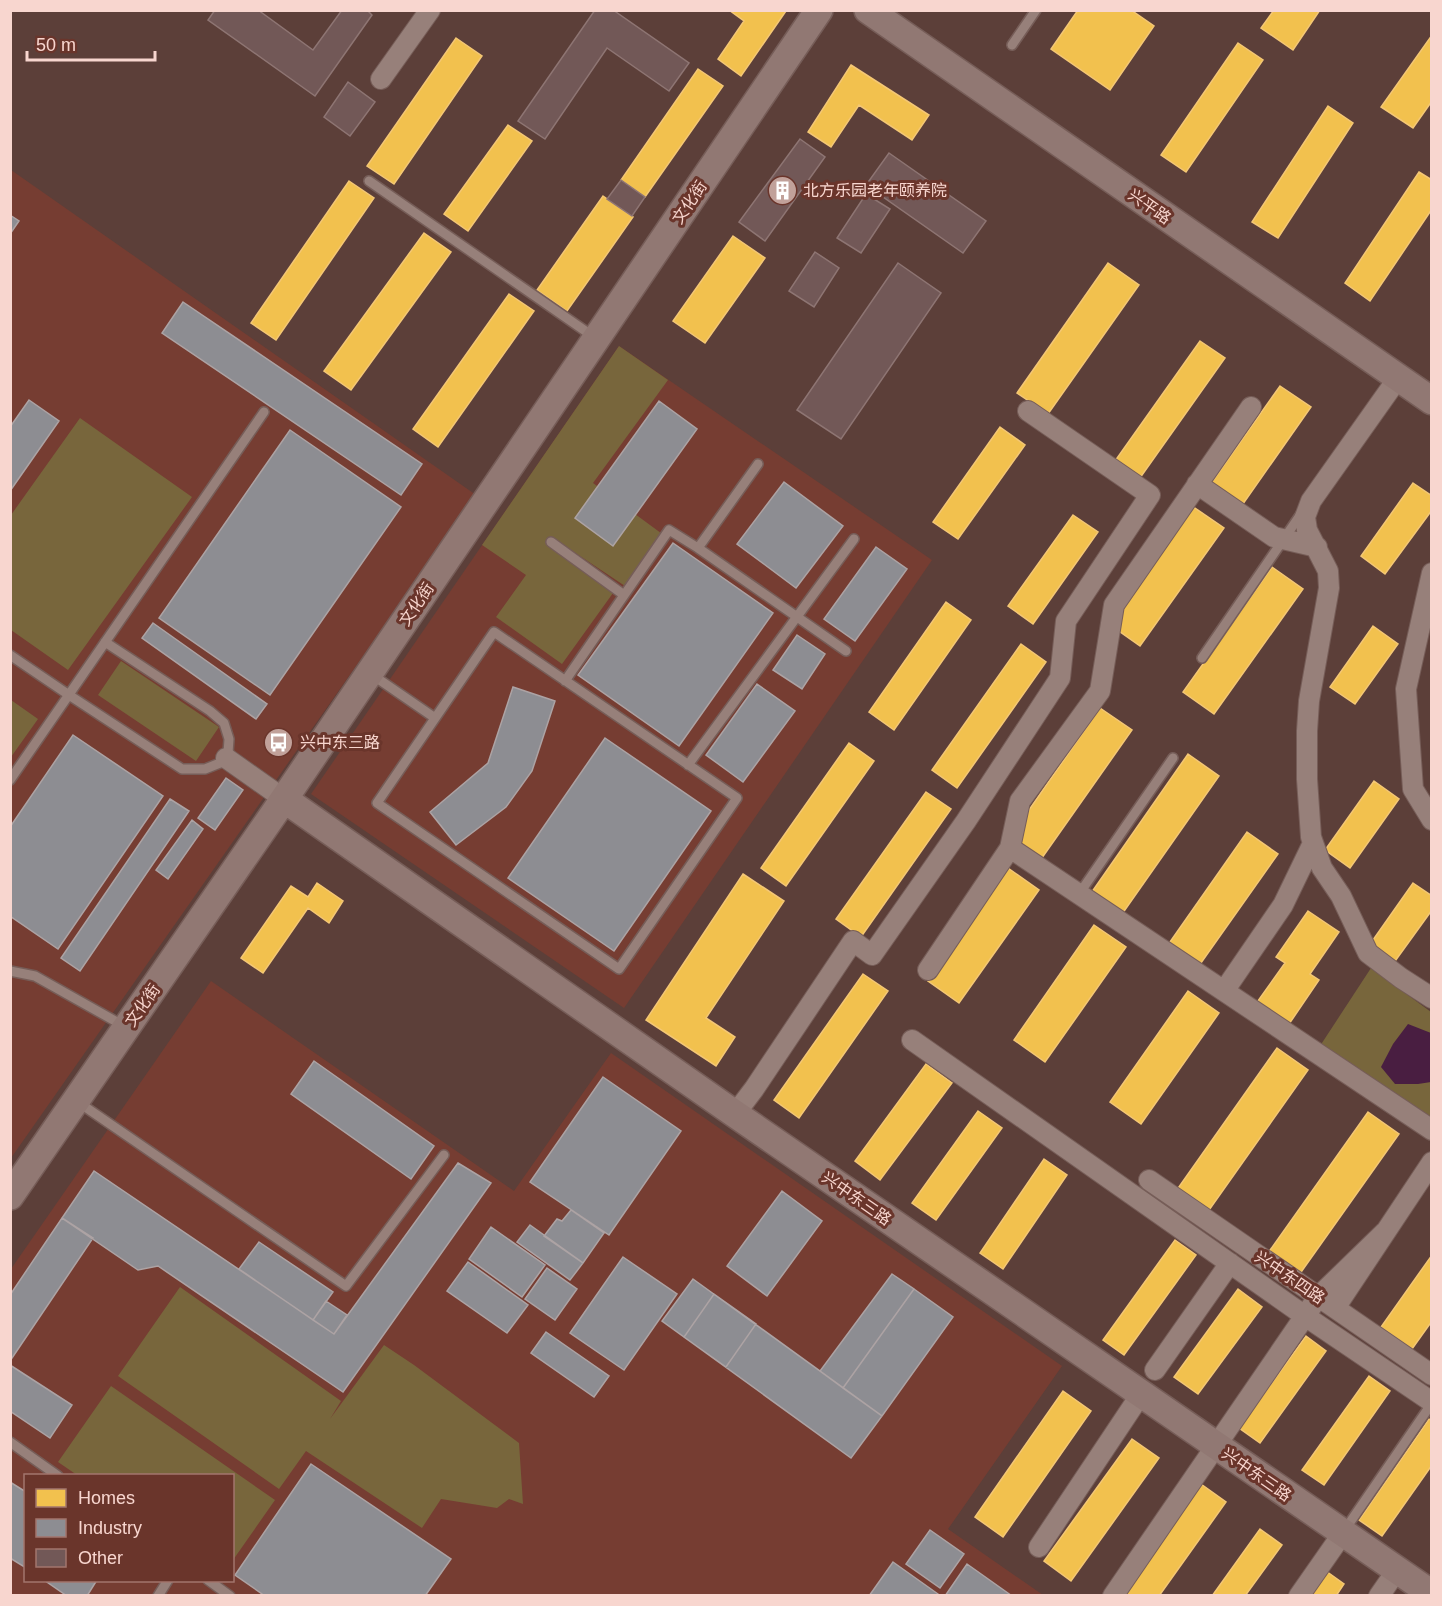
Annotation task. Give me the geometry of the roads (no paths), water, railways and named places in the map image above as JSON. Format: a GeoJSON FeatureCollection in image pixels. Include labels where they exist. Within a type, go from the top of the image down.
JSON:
{"type":"FeatureCollection","features":[{"type":"Feature","properties":{"kind":"street"},"geometry":{"type":"LineString","coordinates":[[381,79],[430,10]]}},
{"type":"Feature","properties":{"kind":"street","name":"文化街"},"geometry":{"type":"LineString","coordinates":[[10,1196],[284,799],[819,10]]}},
{"type":"Feature","properties":{"kind":"street","name":"兴平路"},"geometry":{"type":"LineString","coordinates":[[868,10],[1431,401]]}},
{"type":"Feature","properties":{"kind":"street"},"geometry":{"type":"LineString","coordinates":[[1398,378],[1311,501],[1305,517],[1306,530],[1328,571],[1329,588],[1309,701],[1307,779],[1313,843],[1322,868],[1341,896],[1368,953],[1431,998]]}},
{"type":"Feature","properties":{"kind":"street"},"geometry":{"type":"LineString","coordinates":[[928,970],[1010,848],[1020,801],[1100,691],[1113,605],[1251,407]]}},
{"type":"Feature","properties":{"kind":"street"},"geometry":{"type":"LineString","coordinates":[[735,1114],[853,941],[872,955],[966,821],[1060,678],[1066,621],[1150,495],[1028,411]]}},
{"type":"Feature","properties":{"kind":"street"},"geometry":{"type":"LineString","coordinates":[[1197,484],[1274,537],[1317,547]]}},
{"type":"Feature","properties":{"kind":"street"},"geometry":{"type":"LineString","coordinates":[[1431,573],[1406,689],[1413,789],[1431,820]]}},
{"type":"Feature","properties":{"kind":"street"},"geometry":{"type":"LineString","coordinates":[[226,758],[284,799]]}},
{"type":"Feature","properties":{"kind":"street","name":"兴中东三路"},"geometry":{"type":"LineString","coordinates":[[284,799],[735,1114],[1431,1594]]}},
{"type":"Feature","properties":{"kind":"street"},"geometry":{"type":"LineString","coordinates":[[1224,991],[1283,905],[1313,843]]}},
{"type":"Feature","properties":{"kind":"street"},"geometry":{"type":"LineString","coordinates":[[1010,848],[1431,1130]]}},
{"type":"Feature","properties":{"kind":"street"},"geometry":{"type":"LineString","coordinates":[[912,1040],[1431,1402]]}},
{"type":"Feature","properties":{"kind":"street"},"geometry":{"type":"LineString","coordinates":[[1335,1308],[1431,1162]]}},
{"type":"Feature","properties":{"kind":"street","name":"兴中东四路"},"geometry":{"type":"LineString","coordinates":[[1149,1180],[1431,1375]]}},
{"type":"Feature","properties":{"kind":"street"},"geometry":{"type":"LineString","coordinates":[[1113,1596],[1318,1297],[1385,1232]]}},
{"type":"Feature","properties":{"kind":"street"},"geometry":{"type":"LineString","coordinates":[[1155,1370],[1230,1263]]}},
{"type":"Feature","properties":{"kind":"street"},"geometry":{"type":"LineString","coordinates":[[1039,1547],[1141,1394]]}},
{"type":"Feature","properties":{"kind":"street"},"geometry":{"type":"LineString","coordinates":[[1299,1596],[1343,1533]]}},
{"type":"Feature","properties":{"kind":"street"},"geometry":{"type":"LineString","coordinates":[[1379,1596],[1397,1570]]}},
{"type":"Feature","properties":{"kind":"lane"},"geometry":{"type":"LineString","coordinates":[[1011,45],[1036,10]]}},
{"type":"Feature","properties":{"kind":"lane"},"geometry":{"type":"LineString","coordinates":[[369,181],[596,339]]}},
{"type":"Feature","properties":{"kind":"lane"},"geometry":{"type":"LineString","coordinates":[[10,780],[264,412]]}},
{"type":"Feature","properties":{"kind":"lane"},"geometry":{"type":"LineString","coordinates":[[698,548],[758,464]]}},
{"type":"Feature","properties":{"kind":"lane"},"geometry":{"type":"LineString","coordinates":[[1202,658],[1311,501]]}},
{"type":"Feature","properties":{"kind":"lane"},"geometry":{"type":"LineString","coordinates":[[565,681],[669,530],[846,651]]}},
{"type":"Feature","properties":{"kind":"lane"},"geometry":{"type":"LineString","coordinates":[[688,765],[854,539]]}},
{"type":"Feature","properties":{"kind":"lane"},"geometry":{"type":"LineString","coordinates":[[551,542],[624,595]]}},
{"type":"Feature","properties":{"kind":"lane"},"geometry":{"type":"LineString","coordinates":[[495,632],[737,798],[619,969],[377,803],[435,718],[495,632]]}},
{"type":"Feature","properties":{"kind":"lane"},"geometry":{"type":"LineString","coordinates":[[10,656],[182,769],[205,769],[226,758],[229,739],[224,723],[210,711],[105,642]]}},
{"type":"Feature","properties":{"kind":"lane"},"geometry":{"type":"LineString","coordinates":[[369,673],[435,718]]}},
{"type":"Feature","properties":{"kind":"lane"},"geometry":{"type":"LineString","coordinates":[[1079,894],[1173,758]]}},
{"type":"Feature","properties":{"kind":"lane"},"geometry":{"type":"LineString","coordinates":[[10,971],[35,976],[126,1028]]}},
{"type":"Feature","properties":{"kind":"lane"},"geometry":{"type":"LineString","coordinates":[[76,1101],[346,1286],[444,1155]]}},
{"type":"Feature","properties":{"kind":"lane"},"geometry":{"type":"LineString","coordinates":[[1343,1533],[1431,1402]]}},
{"type":"Feature","properties":{"kind":"lane"},"geometry":{"type":"LineString","coordinates":[[10,1442],[55,1474]]}},
{"type":"Feature","properties":{"kind":"lane"},"geometry":{"type":"LineString","coordinates":[[158,1596],[167,1582]]}},
{"type":"Feature","properties":{"kind":"lane"},"geometry":{"type":"LineString","coordinates":[[209,1582],[230,1596]]}},
{"type":"Feature","properties":{"kind":"place","name":"北方乐园老年颐养院"},"geometry":{"type":"Point","coordinates":[782,190]}},
{"type":"Feature","properties":{"kind":"place","name":"兴中东三路"},"geometry":{"type":"Point","coordinates":[279,742]}}]}
